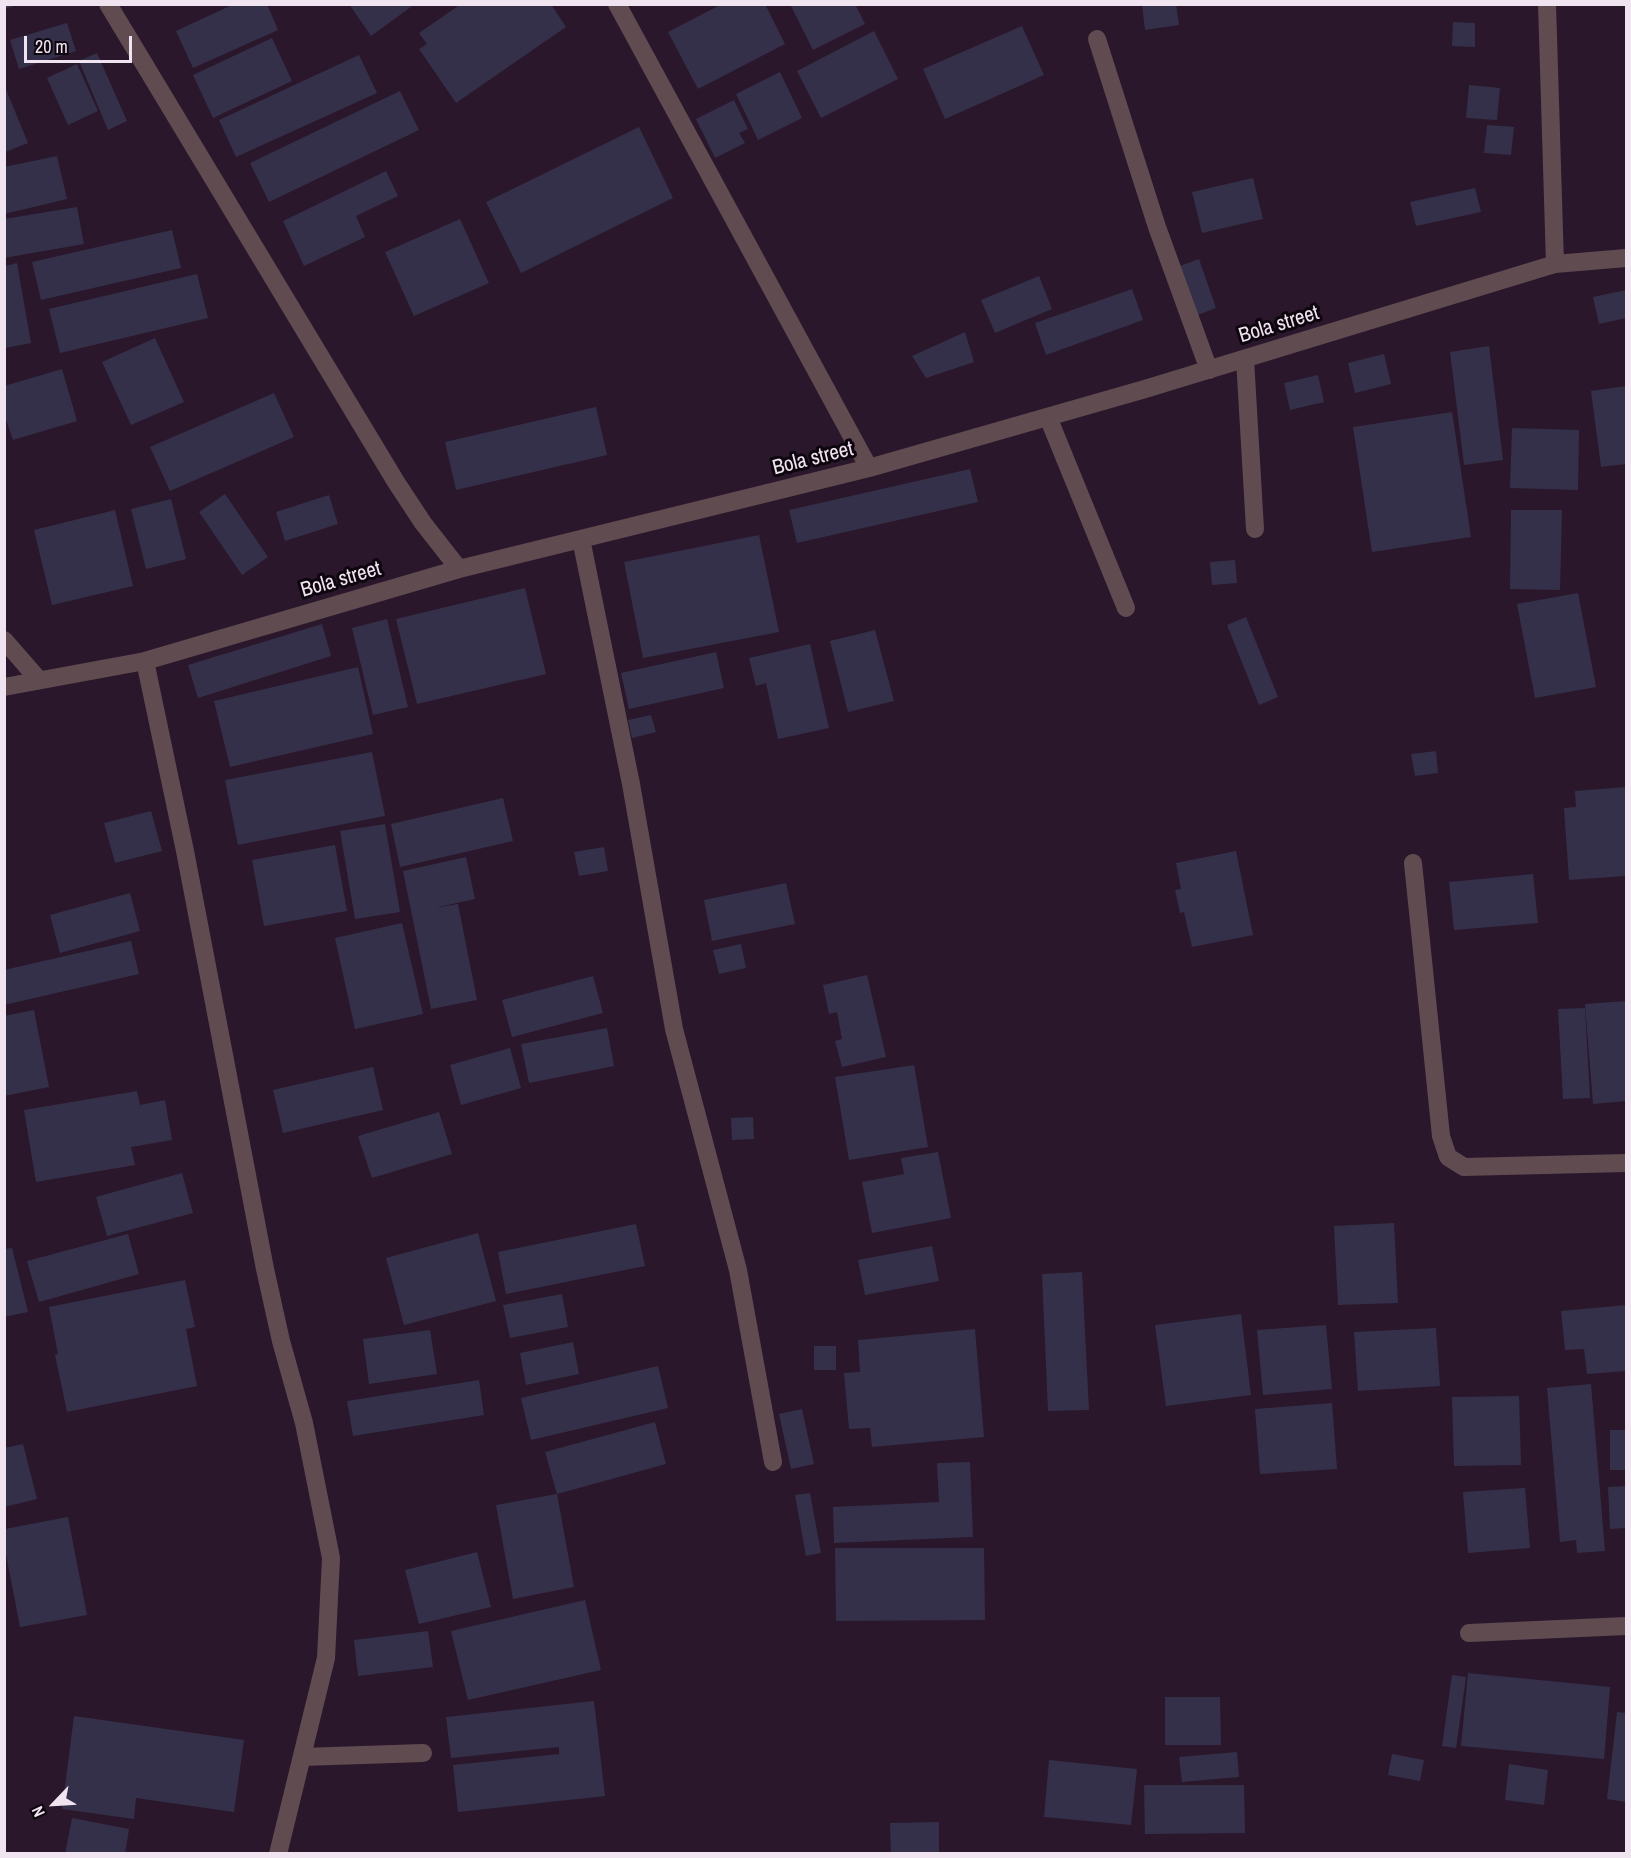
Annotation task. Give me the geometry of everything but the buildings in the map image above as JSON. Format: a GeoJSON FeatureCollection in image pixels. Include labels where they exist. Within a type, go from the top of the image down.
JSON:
{"type":"FeatureCollection","features":[{"type":"Feature","properties":{"kind":"street"},"geometry":{"type":"LineString","coordinates":[[108,4],[396,482],[459,569]]}},
{"type":"Feature","properties":{"kind":"street"},"geometry":{"type":"LineString","coordinates":[[617,4],[869,468]]}},
{"type":"Feature","properties":{"kind":"street"},"geometry":{"type":"LineString","coordinates":[[1547,4],[1555,264]]}},
{"type":"Feature","properties":{"kind":"street"},"geometry":{"type":"LineString","coordinates":[[1097,39],[1157,227],[1209,370]]}},
{"type":"Feature","properties":{"kind":"street","name":"Bola street"},"geometry":{"type":"LineString","coordinates":[[4,687],[145,661],[459,569],[869,468],[1209,370],[1555,264],[1626,258]]}},
{"type":"Feature","properties":{"kind":"street"},"geometry":{"type":"LineString","coordinates":[[1245,358],[1255,529]]}},
{"type":"Feature","properties":{"kind":"street"},"geometry":{"type":"LineString","coordinates":[[1048,417],[1126,608]]}},
{"type":"Feature","properties":{"kind":"street"},"geometry":{"type":"LineString","coordinates":[[581,539],[631,784],[674,1029],[738,1270],[773,1462]]}},
{"type":"Feature","properties":{"kind":"street"},"geometry":{"type":"LineString","coordinates":[[4,640],[38,679]]}},
{"type":"Feature","properties":{"kind":"street"},"geometry":{"type":"LineString","coordinates":[[145,661],[185,851],[265,1269],[281,1341],[304,1423],[331,1558],[326,1658],[278,1854]]}},
{"type":"Feature","properties":{"kind":"street"},"geometry":{"type":"LineString","coordinates":[[1413,863],[1441,1136],[1448,1157],[1464,1167],[1626,1163]]}},
{"type":"Feature","properties":{"kind":"street"},"geometry":{"type":"LineString","coordinates":[[1469,1633],[1626,1626]]}},
{"type":"Feature","properties":{"kind":"street"},"geometry":{"type":"LineString","coordinates":[[302,1757],[423,1753]]}}]}
